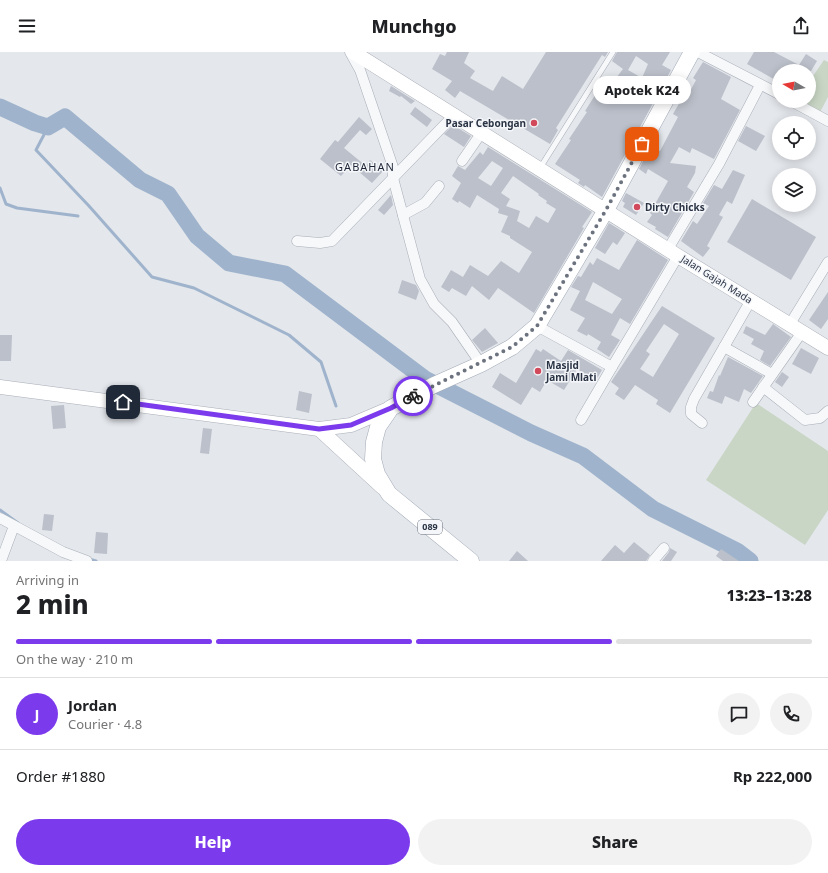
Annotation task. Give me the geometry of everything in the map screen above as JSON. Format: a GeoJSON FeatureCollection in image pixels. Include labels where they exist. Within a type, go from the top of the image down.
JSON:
{"type":"FeatureCollection","features":[{"type":"Feature","properties":{"kind":"main road","name":"Jalan Gajah Mada"},"geometry":{"type":"LineString","coordinates":[[353,52],[673,253],[828,348]]}},
{"type":"Feature","properties":{"kind":"main road"},"geometry":{"type":"LineString","coordinates":[[606,210],[692,52]]}},
{"type":"Feature","properties":{"kind":"main road","name":"089"},"geometry":{"type":"LineString","coordinates":[[471,561],[389,494],[377,474],[373,459],[374,442],[378,426],[391,408],[512,347],[537,326],[606,210]]}},
{"type":"Feature","properties":{"kind":"main road"},"geometry":{"type":"LineString","coordinates":[[0,387],[319,429],[351,425],[391,408]]}},
{"type":"Feature","properties":{"kind":"main road"},"geometry":{"type":"LineString","coordinates":[[319,429],[389,494]]}},
{"type":"Feature","properties":{"kind":"street"},"geometry":{"type":"LineString","coordinates":[[350,52],[360,70],[393,167],[393,178],[420,279],[434,304],[452,322],[474,367]]}},
{"type":"Feature","properties":{"kind":"street"},"geometry":{"type":"LineString","coordinates":[[698,52],[772,90]]}},
{"type":"Feature","properties":{"kind":"street"},"geometry":{"type":"LineString","coordinates":[[581,420],[612,367],[673,253],[760,84]]}},
{"type":"Feature","properties":{"kind":"street"},"geometry":{"type":"LineString","coordinates":[[803,108],[828,122]]}},
{"type":"Feature","properties":{"kind":"street"},"geometry":{"type":"LineString","coordinates":[[296,241],[320,243],[332,241],[454,115]]}},
{"type":"Feature","properties":{"kind":"street"},"geometry":{"type":"LineString","coordinates":[[462,161],[482,132]]}},
{"type":"Feature","properties":{"kind":"street"},"geometry":{"type":"LineString","coordinates":[[403,215],[425,203],[439,186]]}},
{"type":"Feature","properties":{"kind":"street"},"geometry":{"type":"LineString","coordinates":[[790,324],[828,264]]}},
{"type":"Feature","properties":{"kind":"street"},"geometry":{"type":"LineString","coordinates":[[702,423],[692,416],[690,411],[691,407],[751,300]]}},
{"type":"Feature","properties":{"kind":"street"},"geometry":{"type":"LineString","coordinates":[[537,326],[612,367]]}},
{"type":"Feature","properties":{"kind":"street"},"geometry":{"type":"LineString","coordinates":[[753,402],[802,332]]}},
{"type":"Feature","properties":{"kind":"street"},"geometry":{"type":"LineString","coordinates":[[724,347],[772,374]]}},
{"type":"Feature","properties":{"kind":"street"},"geometry":{"type":"LineString","coordinates":[[763,388],[804,420],[820,418],[828,411]]}},
{"type":"Feature","properties":{"kind":"street"},"geometry":{"type":"LineString","coordinates":[[0,518],[71,558],[87,561]]}},
{"type":"Feature","properties":{"kind":"street"},"geometry":{"type":"LineString","coordinates":[[1,561],[14,526]]}},
{"type":"Feature","properties":{"kind":"street"},"geometry":{"type":"LineString","coordinates":[[654,561],[664,548]]}},
{"type":"Feature","properties":{"kind":"lane"},"geometry":{"type":"LineString","coordinates":[[540,169],[613,52]]}},
{"type":"Feature","properties":{"kind":"green space"},"geometry":{"type":"Polygon","coordinates":[[[824,60],[828,62],[828,97],[820,112],[813,108],[816,108],[816,72],[824,60]]]}},
{"type":"Feature","properties":{"kind":"green space"},"geometry":{"type":"Polygon","coordinates":[[[756,403],[828,451],[828,510],[805,545],[706,480],[756,403]]]}},
{"type":"Feature","properties":{"kind":"building","name":"Pasar Cebongan"},"geometry":{"type":"Polygon","coordinates":[[[447,52],[469,52],[464,63],[475,71],[470,78],[493,91],[502,76],[523,89],[546,52],[608,52],[605,57],[602,55],[556,128],[558,130],[550,144],[460,91],[455,98],[445,90],[452,81],[432,69],[440,54],[445,56],[447,52]]]}},
{"type":"Feature","properties":{"kind":"building"},"geometry":{"type":"Polygon","coordinates":[[[617,52],[670,52],[662,65],[671,70],[602,197],[585,185],[584,187],[578,183],[580,180],[555,164],[571,140],[569,139],[587,112],[585,111],[599,89],[608,78],[613,82],[623,69],[612,61],[617,52]],[[636,56],[628,70],[642,78],[648,64],[636,56]]]}},
{"type":"Feature","properties":{"kind":"building"},"geometry":{"type":"Polygon","coordinates":[[[754,52],[774,52],[797,64],[772,64],[772,78],[747,64],[754,52]]]}},
{"type":"Feature","properties":{"kind":"building"},"geometry":{"type":"Polygon","coordinates":[[[806,54],[817,61],[815,64],[800,64],[806,54]]]}},
{"type":"Feature","properties":{"kind":"building"},"geometry":{"type":"Polygon","coordinates":[[[703,62],[731,77],[721,99],[740,110],[714,159],[692,148],[690,153],[679,147],[670,163],[696,166],[695,173],[687,187],[694,192],[668,237],[647,222],[652,215],[650,213],[668,181],[648,169],[646,174],[639,169],[651,147],[660,151],[678,117],[673,114],[684,95],[687,97],[696,80],[693,78],[703,62]]]}},
{"type":"Feature","properties":{"kind":"building"},"geometry":{"type":"Polygon","coordinates":[[[391,86],[415,101],[411,104],[401,96],[400,97],[389,91],[391,86]]]}},
{"type":"Feature","properties":{"kind":"building"},"geometry":{"type":"Polygon","coordinates":[[[415,107],[432,120],[427,127],[410,114],[415,107]]]}},
{"type":"Feature","properties":{"kind":"building"},"geometry":{"type":"Polygon","coordinates":[[[359,117],[372,129],[366,135],[360,130],[344,148],[366,166],[370,160],[383,171],[372,183],[351,165],[341,176],[320,159],[335,140],[338,142],[359,117]]]}},
{"type":"Feature","properties":{"kind":"building"},"geometry":{"type":"Polygon","coordinates":[[[453,125],[471,136],[464,147],[444,134],[453,125]]]}},
{"type":"Feature","properties":{"kind":"building"},"geometry":{"type":"Polygon","coordinates":[[[746,126],[765,136],[756,151],[738,141],[746,126]]]}},
{"type":"Feature","properties":{"kind":"building"},"geometry":{"type":"Polygon","coordinates":[[[488,147],[592,212],[582,227],[584,228],[534,313],[498,288],[489,300],[472,286],[466,296],[452,288],[449,292],[441,287],[451,270],[463,277],[470,265],[488,276],[501,261],[519,273],[532,252],[510,238],[510,236],[501,232],[508,216],[498,213],[499,209],[477,195],[470,208],[459,201],[458,203],[452,199],[461,183],[452,176],[458,166],[465,170],[480,152],[483,155],[488,147]],[[492,161],[478,178],[491,186],[503,168],[492,161]],[[513,176],[501,193],[510,199],[506,206],[520,211],[517,221],[529,228],[536,216],[548,223],[556,209],[546,203],[547,201],[538,195],[539,194],[513,176]]]}},
{"type":"Feature","properties":{"kind":"building"},"geometry":{"type":"Polygon","coordinates":[[[733,170],[745,175],[732,204],[727,201],[719,215],[723,217],[707,246],[710,248],[703,257],[681,241],[693,221],[697,224],[709,206],[703,203],[714,185],[722,189],[733,170]]]}},
{"type":"Feature","properties":{"kind":"building","name":"Dirty Chicks"},"geometry":{"type":"Polygon","coordinates":[[[626,193],[644,203],[636,215],[623,207],[625,203],[622,201],[626,193]]]}},
{"type":"Feature","properties":{"kind":"building"},"geometry":{"type":"Polygon","coordinates":[[[391,195],[393,205],[384,215],[378,210],[391,195]]]}},
{"type":"Feature","properties":{"kind":"building"},"geometry":{"type":"Polygon","coordinates":[[[752,199],[816,237],[791,280],[727,242],[752,199]]]}},
{"type":"Feature","properties":{"kind":"building"},"geometry":{"type":"Polygon","coordinates":[[[609,223],[625,233],[617,245],[613,242],[605,254],[595,248],[609,223]]]}},
{"type":"Feature","properties":{"kind":"building"},"geometry":{"type":"Polygon","coordinates":[[[637,240],[668,260],[630,324],[620,318],[611,335],[620,340],[609,357],[597,349],[601,342],[588,334],[587,336],[577,331],[585,318],[570,310],[580,291],[571,287],[578,276],[581,277],[590,262],[593,265],[597,258],[619,270],[637,240]],[[593,282],[585,300],[612,314],[622,299],[593,282]]]}},
{"type":"Feature","properties":{"kind":"building"},"geometry":{"type":"Polygon","coordinates":[[[402,280],[416,285],[419,291],[416,300],[398,293],[402,280]]]}},
{"type":"Feature","properties":{"kind":"building"},"geometry":{"type":"Polygon","coordinates":[[[828,292],[828,319],[821,329],[809,320],[828,292]]]}},
{"type":"Feature","properties":{"kind":"building"},"geometry":{"type":"Polygon","coordinates":[[[662,306],[715,338],[670,413],[656,404],[658,400],[635,385],[624,400],[615,394],[619,388],[611,382],[662,306]],[[664,324],[646,351],[650,354],[640,369],[653,377],[679,334],[664,324]]]}},
{"type":"Feature","properties":{"kind":"building"},"geometry":{"type":"Polygon","coordinates":[[[773,324],[791,337],[770,366],[760,360],[764,351],[751,344],[754,339],[743,333],[746,326],[765,335],[773,324]]]}},
{"type":"Feature","properties":{"kind":"building"},"geometry":{"type":"Polygon","coordinates":[[[485,328],[498,343],[482,352],[472,340],[485,328]]]}},
{"type":"Feature","properties":{"kind":"building"},"geometry":{"type":"Polygon","coordinates":[[[0,335],[12,335],[11,361],[0,361],[0,335]]]}},
{"type":"Feature","properties":{"kind":"building"},"geometry":{"type":"Polygon","coordinates":[[[801,348],[819,358],[811,374],[792,364],[801,348]]]}},
{"type":"Feature","properties":{"kind":"building"},"geometry":{"type":"Polygon","coordinates":[[[536,349],[541,352],[543,349],[561,361],[568,350],[602,370],[596,380],[577,369],[564,390],[547,380],[540,392],[532,387],[521,405],[492,387],[500,373],[516,383],[536,349]]]}},
{"type":"Feature","properties":{"kind":"building"},"geometry":{"type":"Polygon","coordinates":[[[728,357],[763,376],[751,393],[744,389],[739,402],[725,396],[722,404],[707,398],[710,391],[713,392],[728,357]]]}},
{"type":"Feature","properties":{"kind":"building"},"geometry":{"type":"Polygon","coordinates":[[[782,372],[789,377],[782,387],[775,382],[782,372]]]}},
{"type":"Feature","properties":{"kind":"building"},"geometry":{"type":"Polygon","coordinates":[[[299,391],[312,394],[309,413],[296,410],[299,391]]]}},
{"type":"Feature","properties":{"kind":"building"},"geometry":{"type":"Polygon","coordinates":[[[64,405],[66,428],[53,429],[51,406],[64,405]]]}},
{"type":"Feature","properties":{"kind":"building"},"geometry":{"type":"Polygon","coordinates":[[[203,428],[212,429],[209,454],[200,453],[203,428]]]}},
{"type":"Feature","properties":{"kind":"building"},"geometry":{"type":"Polygon","coordinates":[[[44,514],[54,515],[52,531],[42,530],[44,514]]]}},
{"type":"Feature","properties":{"kind":"building"},"geometry":{"type":"Polygon","coordinates":[[[96,532],[108,533],[107,554],[94,553],[96,532]]]}},
{"type":"Feature","properties":{"kind":"building"},"geometry":{"type":"Polygon","coordinates":[[[634,542],[650,555],[646,561],[601,561],[615,545],[624,553],[634,542]]]}},
{"type":"Feature","properties":{"kind":"building"},"geometry":{"type":"Polygon","coordinates":[[[670,548],[677,552],[671,561],[662,561],[669,552],[670,548]]]}},
{"type":"Feature","properties":{"kind":"building"},"geometry":{"type":"Polygon","coordinates":[[[721,549],[739,561],[723,561],[716,556],[721,549]]]}},
{"type":"Feature","properties":{"kind":"building"},"geometry":{"type":"Polygon","coordinates":[[[517,551],[528,561],[509,561],[517,551]]]}},
{"type":"Feature","properties":{"kind":"waterway"},"geometry":{"type":"LineString","coordinates":[[0,107],[35,123],[48,127],[65,117],[140,180],[168,194],[197,236],[229,263],[285,274],[425,379],[531,433],[583,456],[653,509],[737,551],[750,561]]}},
{"type":"Feature","properties":{"kind":"waterway"},"geometry":{"type":"LineString","coordinates":[[48,127],[36,150],[89,206],[152,277],[194,288],[289,335],[321,362],[336,406]]}},
{"type":"Feature","properties":{"kind":"waterway"},"geometry":{"type":"LineString","coordinates":[[0,188],[6,204],[17,208],[78,216]]}},
{"type":"Feature","properties":{"kind":"waterway"},"geometry":{"type":"LineString","coordinates":[[0,510],[18,523]]}},
{"type":"Feature","properties":{"kind":"waterway"},"geometry":{"type":"LineString","coordinates":[[89,559],[96,561]]}},
{"type":"Feature","properties":{"kind":"way so far"},"geometry":{"type":"LineString","coordinates":[[413,396],[481,364],[512,347],[537,326],[606,210],[642,144]]}},
{"type":"Feature","properties":{"kind":"place","name":"Pasar Cebongan"},"geometry":{"type":"Point","coordinates":[534,123]}},
{"type":"Feature","properties":{"kind":"place","name":"Apotek K24"},"geometry":{"type":"Point","coordinates":[642,144]}},
{"type":"Feature","properties":{"kind":"place","name":"Dirty Chicks"},"geometry":{"type":"Point","coordinates":[637,207]}},
{"type":"Feature","properties":{"kind":"place","name":"Masjid Jami Mlati"},"geometry":{"type":"Point","coordinates":[538,371]}},
{"type":"Feature","properties":{"kind":"district","name":"GABAHAN"},"geometry":{"type":"Point","coordinates":[365,167]}},
{"type":"Feature","properties":{"kind":"route"},"geometry":{"type":"LineString","coordinates":[[123,402],[319,429],[351,425],[391,408],[413,396]]}}]}
